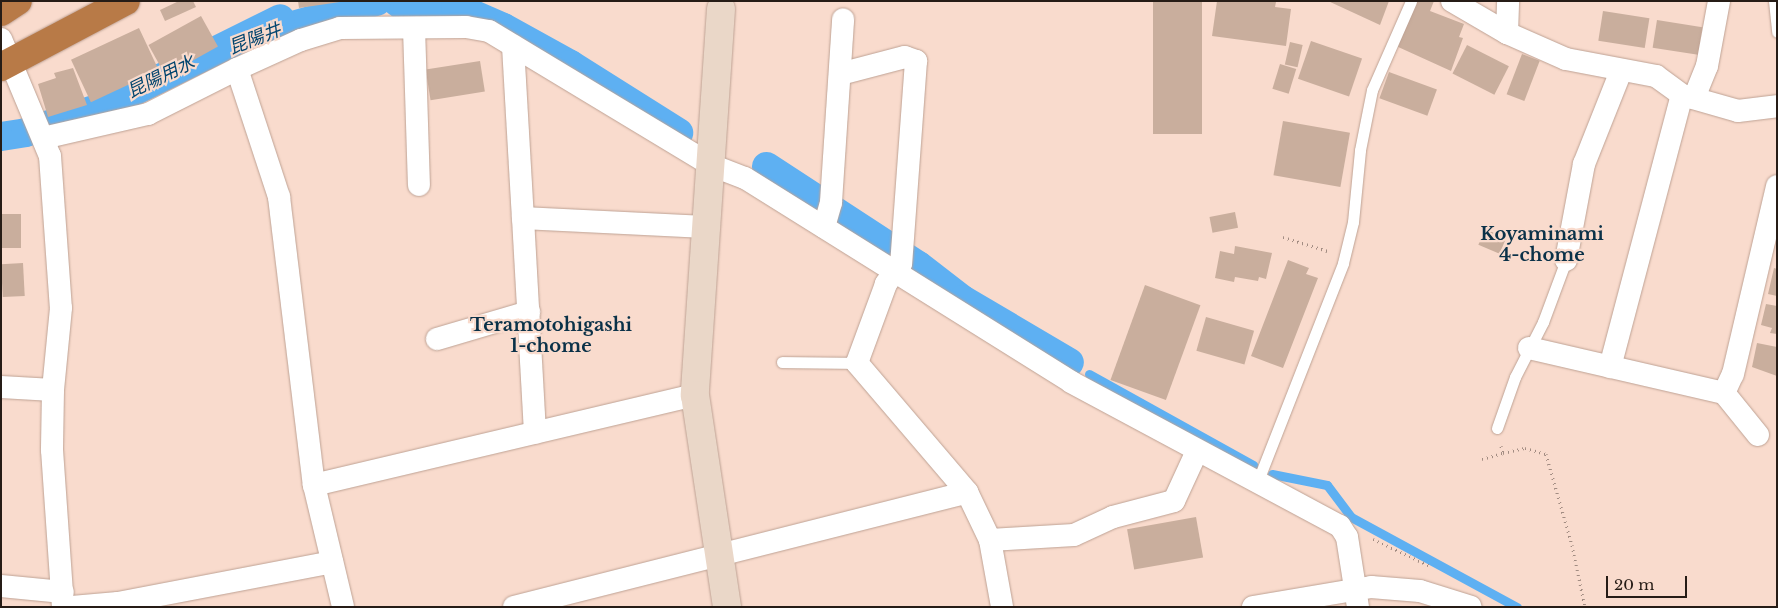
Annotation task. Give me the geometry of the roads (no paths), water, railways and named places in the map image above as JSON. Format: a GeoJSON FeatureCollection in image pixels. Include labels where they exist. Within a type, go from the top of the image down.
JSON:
{"type":"FeatureCollection","features":[{"type":"Feature","properties":{"kind":"highway"},"geometry":{"type":"LineString","coordinates":[[1,12],[18,1]]}},
{"type":"Feature","properties":{"kind":"highway"},"geometry":{"type":"LineString","coordinates":[[5,55],[126,1]]}},
{"type":"Feature","properties":{"kind":"street"},"geometry":{"type":"LineString","coordinates":[[1452,1],[1507,33],[1566,59],[1656,76],[1688,96],[1738,111],[1777,106]]}},
{"type":"Feature","properties":{"kind":"street"},"geometry":{"type":"LineString","coordinates":[[1507,33],[1508,1]]}},
{"type":"Feature","properties":{"kind":"street"},"geometry":{"type":"LineString","coordinates":[[1610,367],[1688,96],[1707,66],[1719,1]]}},
{"type":"Feature","properties":{"kind":"street"},"geometry":{"type":"LineString","coordinates":[[721,5],[695,395],[717,556],[727,607]]}},
{"type":"Feature","properties":{"kind":"street"},"geometry":{"type":"LineString","coordinates":[[828,215],[843,19]]}},
{"type":"Feature","properties":{"kind":"street"},"geometry":{"type":"LineString","coordinates":[[39,131],[148,114],[237,69],[301,40],[340,28],[478,28],[512,46],[711,165],[828,215],[900,262],[1071,382],[1340,526],[1347,537],[1357,597]]}},
{"type":"Feature","properties":{"kind":"street"},"geometry":{"type":"LineString","coordinates":[[414,28],[419,185]]}},
{"type":"Feature","properties":{"kind":"street"},"geometry":{"type":"LineString","coordinates":[[512,46],[535,433]]}},
{"type":"Feature","properties":{"kind":"street"},"geometry":{"type":"LineString","coordinates":[[5,55],[50,156],[61,308],[53,390],[52,450],[66,602]]}},
{"type":"Feature","properties":{"kind":"street"},"geometry":{"type":"LineString","coordinates":[[840,74],[905,57],[916,61],[900,262],[886,284],[857,363],[967,492],[990,540],[1002,607]]}},
{"type":"Feature","properties":{"kind":"street"},"geometry":{"type":"LineString","coordinates":[[237,69],[279,197],[314,485],[343,607]]}},
{"type":"Feature","properties":{"kind":"street"},"geometry":{"type":"LineString","coordinates":[[1566,260],[1584,164],[1621,70]]}},
{"type":"Feature","properties":{"kind":"street"},"geometry":{"type":"LineString","coordinates":[[1724,393],[1733,374],[1777,186]]}},
{"type":"Feature","properties":{"kind":"street"},"geometry":{"type":"LineString","coordinates":[[523,218],[705,227]]}},
{"type":"Feature","properties":{"kind":"street"},"geometry":{"type":"LineString","coordinates":[[437,339],[529,312]]}},
{"type":"Feature","properties":{"kind":"street"},"geometry":{"type":"LineString","coordinates":[[1530,348],[1724,393],[1758,435]]}},
{"type":"Feature","properties":{"kind":"street"},"geometry":{"type":"LineString","coordinates":[[1,387],[53,390]]}},
{"type":"Feature","properties":{"kind":"street"},"geometry":{"type":"LineString","coordinates":[[314,485],[695,395]]}},
{"type":"Feature","properties":{"kind":"street"},"geometry":{"type":"LineString","coordinates":[[990,540],[1074,535],[1113,516],[1174,501],[1197,451]]}},
{"type":"Feature","properties":{"kind":"street"},"geometry":{"type":"LineString","coordinates":[[514,607],[967,492]]}},
{"type":"Feature","properties":{"kind":"street"},"geometry":{"type":"LineString","coordinates":[[1,586],[66,602],[118,603],[332,562]]}},
{"type":"Feature","properties":{"kind":"street"},"geometry":{"type":"LineString","coordinates":[[1253,607],[1420,591],[1471,607]]}},
{"type":"Feature","properties":{"kind":"lane"},"geometry":{"type":"LineString","coordinates":[[1257,483],[1344,257],[1353,222],[1360,150],[1372,90],[1411,1]]}},
{"type":"Feature","properties":{"kind":"lane"},"geometry":{"type":"LineString","coordinates":[[1774,1],[1777,32]]}},
{"type":"Feature","properties":{"kind":"lane"},"geometry":{"type":"LineString","coordinates":[[1497,428],[1514,377],[1530,348],[1566,260]]}},
{"type":"Feature","properties":{"kind":"lane"},"geometry":{"type":"LineString","coordinates":[[782,362],[857,363]]}},
{"type":"Feature","properties":{"kind":"waterway","name":"昆陽井"},"geometry":{"type":"LineString","coordinates":[[261,34],[376,1]]}},
{"type":"Feature","properties":{"kind":"waterway"},"geometry":{"type":"LineString","coordinates":[[396,1],[407,9],[455,6],[503,27],[570,64],[678,132]]}},
{"type":"Feature","properties":{"kind":"waterway","name":"昆陽用水"},"geometry":{"type":"LineString","coordinates":[[1,136],[25,132],[105,105],[280,18]]}},
{"type":"Feature","properties":{"kind":"waterway"},"geometry":{"type":"LineString","coordinates":[[766,166],[918,265],[962,299],[1069,362]]}},
{"type":"Feature","properties":{"kind":"waterway"},"geometry":{"type":"LineString","coordinates":[[1089,374],[1253,465]]}},
{"type":"Feature","properties":{"kind":"waterway"},"geometry":{"type":"LineString","coordinates":[[1272,474],[1327,485],[1351,517],[1517,607]]}},
{"type":"Feature","properties":{"kind":"district","name":"Koyaminami 4-chome"},"geometry":{"type":"Point","coordinates":[1542,245]}},
{"type":"Feature","properties":{"kind":"district","name":"Teramotohigashi 1-chome"},"geometry":{"type":"Point","coordinates":[551,336]}}]}
